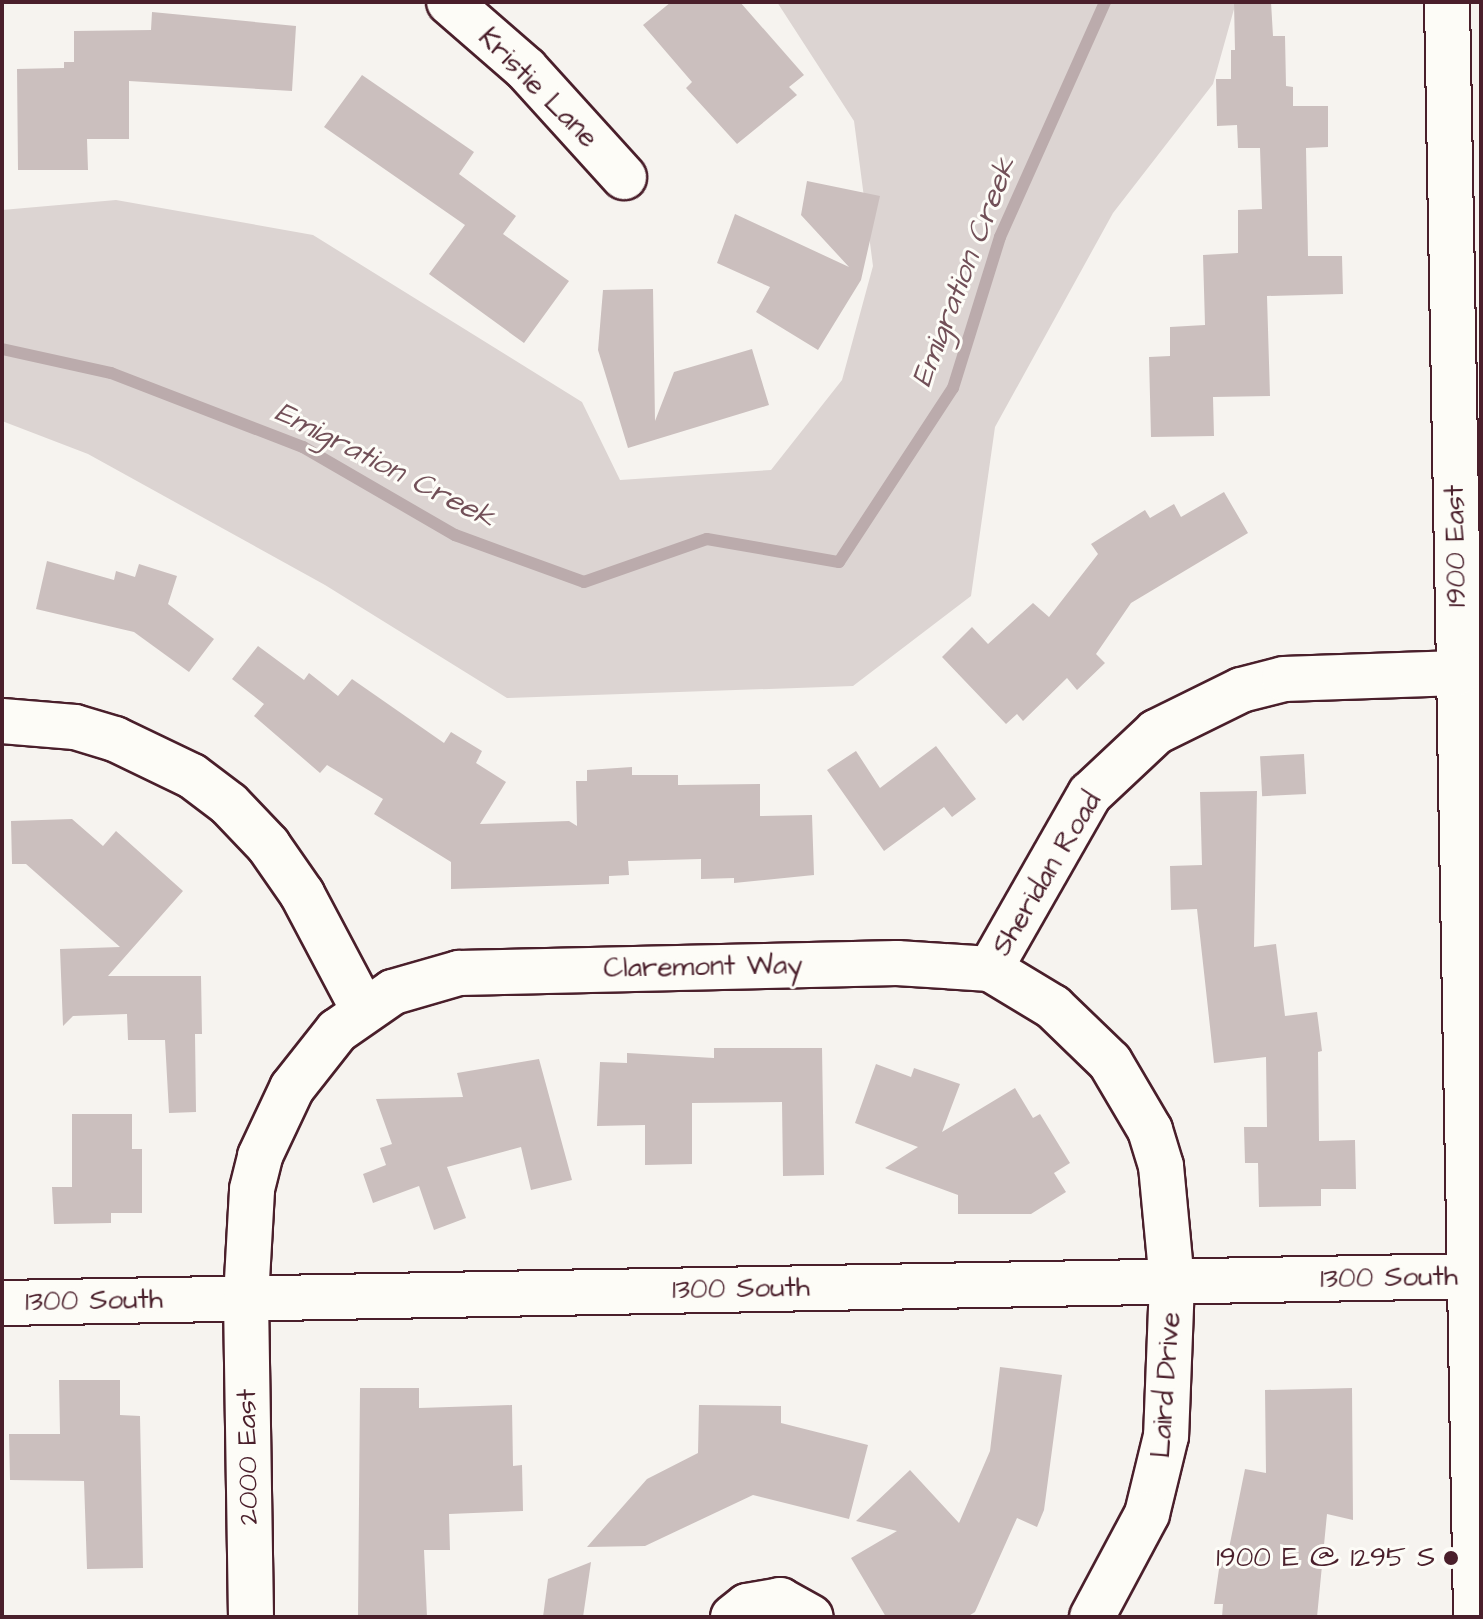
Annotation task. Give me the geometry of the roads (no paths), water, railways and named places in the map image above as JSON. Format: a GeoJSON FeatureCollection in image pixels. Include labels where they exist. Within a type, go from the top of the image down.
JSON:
{"type":"FeatureCollection","features":[{"type":"Feature","properties":{"kind":"street","name":"Kristie Lane"},"geometry":{"type":"LineString","coordinates":[[449,2],[526,69],[624,177]]}},
{"type":"Feature","properties":{"kind":"street","name":"1900 East"},"geometry":{"type":"LineString","coordinates":[[1447,2],[1465,130],[1458,673],[1476,1276],[1476,1617]]}},
{"type":"Feature","properties":{"kind":"street","name":"Sheridan Road"},"geometry":{"type":"LineString","coordinates":[[990,969],[1090,794],[1156,732],[1241,690],[1284,679],[1458,673]]}},
{"type":"Feature","properties":{"kind":"street"},"geometry":{"type":"LineString","coordinates":[[2,721],[75,727],[115,739],[192,776],[229,804],[268,845],[302,894],[363,1009]]}},
{"type":"Feature","properties":{"kind":"street","name":"Claremont Way"},"geometry":{"type":"LineString","coordinates":[[246,1298],[249,1210],[269,1134],[315,1056],[363,1009],[425,981],[494,971],[897,963],[990,969],[1023,986],[1082,1032],[1132,1094],[1161,1166],[1172,1282]]}},
{"type":"Feature","properties":{"kind":"street","name":"1300 South"},"geometry":{"type":"LineString","coordinates":[[2,1303],[1476,1276]]}},
{"type":"Feature","properties":{"kind":"street","name":"Laird Drive"},"geometry":{"type":"LineString","coordinates":[[1092,1617],[1128,1557],[1159,1477],[1171,1393],[1172,1282]]}},
{"type":"Feature","properties":{"kind":"street","name":"2000 East"},"geometry":{"type":"LineString","coordinates":[[246,1298],[251,1617]]}},
{"type":"Feature","properties":{"kind":"street"},"geometry":{"type":"LineString","coordinates":[[733,1617],[747,1606],[780,1600],[811,1617]]}},
{"type":"Feature","properties":{"kind":"waterway","name":"Emigration Creek"},"geometry":{"type":"LineString","coordinates":[[2,349],[111,373],[303,447],[455,535],[584,582],[707,539],[839,562],[953,388],[1000,237],[1105,2]]}},
{"type":"Feature","properties":{"kind":"place","name":"1900 E @ 1295 S"},"geometry":{"type":"Point","coordinates":[1451,1558]}}]}
